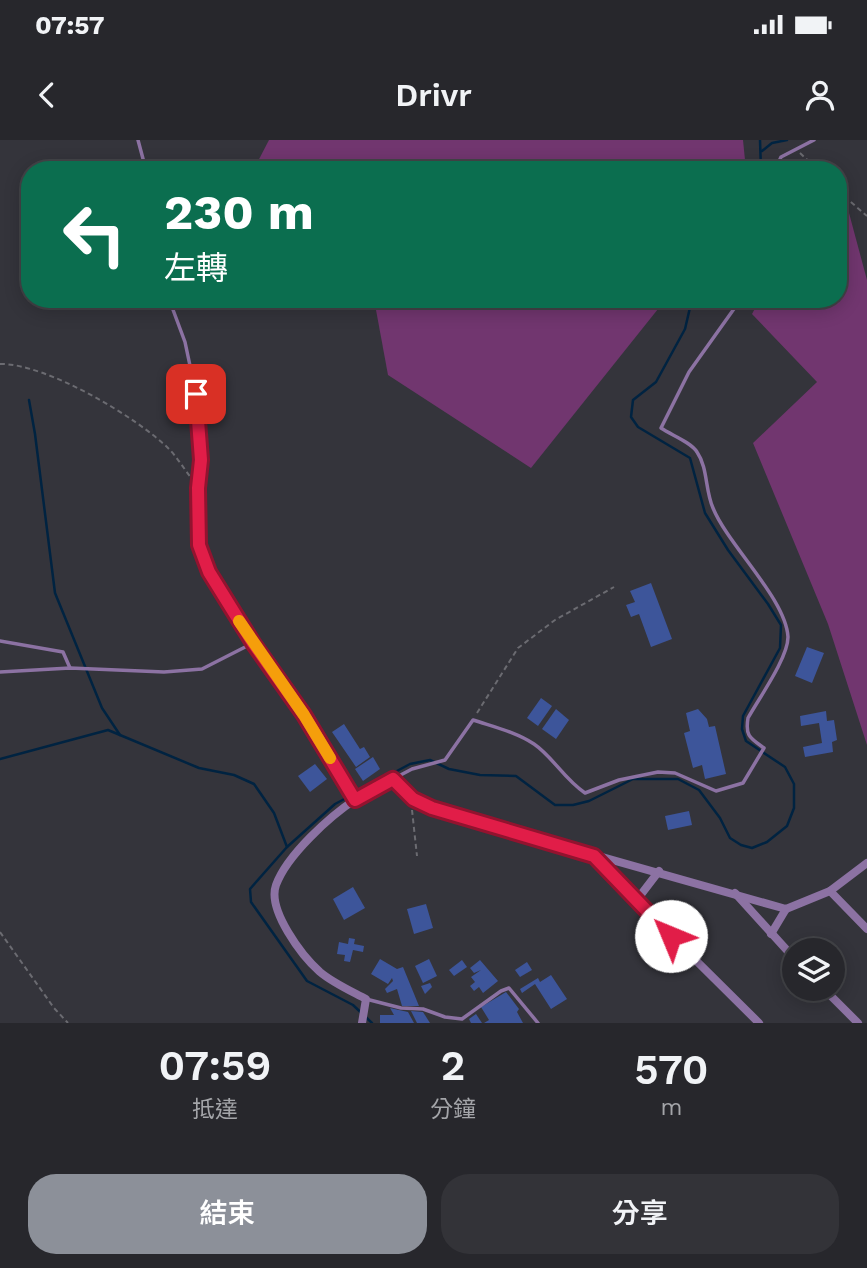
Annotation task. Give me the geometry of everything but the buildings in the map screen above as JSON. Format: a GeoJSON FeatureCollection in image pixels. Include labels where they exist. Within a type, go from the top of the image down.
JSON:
{"type":"FeatureCollection","features":[{"type":"Feature","properties":{"kind":"street"},"geometry":{"type":"LineString","coordinates":[[362,1021],[365,1001],[323,974],[305,958],[283,922],[275,902],[276,886],[292,860],[312,837],[355,800],[393,779],[413,799],[432,808],[786,909]]}},
{"type":"Feature","properties":{"kind":"street"},"geometry":{"type":"LineString","coordinates":[[594,856],[759,1023]]}},
{"type":"Feature","properties":{"kind":"street"},"geometry":{"type":"LineString","coordinates":[[771,934],[786,909],[830,891],[867,863]]}},
{"type":"Feature","properties":{"kind":"street"},"geometry":{"type":"LineString","coordinates":[[636,901],[659,871]]}},
{"type":"Feature","properties":{"kind":"street"},"geometry":{"type":"LineString","coordinates":[[830,891],[867,929]]}},
{"type":"Feature","properties":{"kind":"street"},"geometry":{"type":"LineString","coordinates":[[734,892],[782,945]]}},
{"type":"Feature","properties":{"kind":"street"},"geometry":{"type":"LineString","coordinates":[[836,1001],[858,1023]]}},
{"type":"Feature","properties":{"kind":"lane"},"geometry":{"type":"LineString","coordinates":[[138,140],[144,161]]}},
{"type":"Feature","properties":{"kind":"lane"},"geometry":{"type":"LineString","coordinates":[[779,161],[794,149],[814,140]]}},
{"type":"Feature","properties":{"kind":"lane"},"geometry":{"type":"LineString","coordinates":[[173,308],[186,342],[196,394],[201,460],[198,488],[199,545],[209,572],[253,643],[304,715],[355,800]]}},
{"type":"Feature","properties":{"kind":"lane"},"geometry":{"type":"LineString","coordinates":[[393,779],[412,769],[445,760],[473,720],[505,730],[535,745],[570,782],[585,793],[619,780],[658,772],[674,773],[716,791],[743,783],[764,748],[750,738],[746,729],[748,718],[781,660],[788,641],[786,625],[773,600],[725,532],[712,508],[703,466],[696,450],[661,428],[689,372],[735,308]]}},
{"type":"Feature","properties":{"kind":"lane"},"geometry":{"type":"LineString","coordinates":[[0,641],[63,652],[70,668]]}},
{"type":"Feature","properties":{"kind":"lane"},"geometry":{"type":"LineString","coordinates":[[0,672],[70,668],[164,672],[202,669],[253,643]]}},
{"type":"Feature","properties":{"kind":"lane"},"geometry":{"type":"LineString","coordinates":[[365,1001],[423,1009],[464,1021],[500,991],[509,988],[538,1023]]}},
{"type":"Feature","properties":{"kind":"path"},"geometry":{"type":"LineString","coordinates":[[794,149],[810,161]]}},
{"type":"Feature","properties":{"kind":"path"},"geometry":{"type":"LineString","coordinates":[[847,199],[867,216]]}},
{"type":"Feature","properties":{"kind":"path"},"geometry":{"type":"LineString","coordinates":[[0,364],[25,367],[50,375],[122,413],[169,449],[198,488]]}},
{"type":"Feature","properties":{"kind":"path"},"geometry":{"type":"LineString","coordinates":[[473,720],[518,648],[555,620],[614,587]]}},
{"type":"Feature","properties":{"kind":"path"},"geometry":{"type":"LineString","coordinates":[[413,799],[411,806],[417,856]]}},
{"type":"Feature","properties":{"kind":"path"},"geometry":{"type":"LineString","coordinates":[[0,932],[54,1008],[68,1023]]}},
{"type":"Feature","properties":{"kind":"shaded area"},"geometry":{"type":"Polygon","coordinates":[[[269,140],[743,140],[745,161],[258,161],[269,140]]]}},
{"type":"Feature","properties":{"kind":"shaded area"},"geometry":{"type":"Polygon","coordinates":[[[847,206],[867,280],[867,745],[828,624],[753,443],[817,382],[752,314],[755,308],[847,308],[847,206]]]}},
{"type":"Feature","properties":{"kind":"shaded area"},"geometry":{"type":"Polygon","coordinates":[[[376,308],[659,308],[531,468],[388,375],[376,308]]]}},
{"type":"Feature","properties":{"kind":"waterway"},"geometry":{"type":"LineString","coordinates":[[760,140],[761,161]]}},
{"type":"Feature","properties":{"kind":"waterway"},"geometry":{"type":"LineString","coordinates":[[762,151],[772,143],[787,140]]}},
{"type":"Feature","properties":{"kind":"waterway"},"geometry":{"type":"LineString","coordinates":[[372,1023],[353,1005],[307,981],[251,902],[250,889],[287,847],[335,804],[410,764],[430,760],[449,769],[480,775],[516,776],[555,805],[573,805],[589,801],[633,779],[678,779],[699,790],[720,818],[730,838],[741,845],[752,848],[767,842],[787,826],[794,808],[794,784],[785,767],[746,741],[742,729],[743,716],[780,648],[781,625],[705,513],[690,458],[638,427],[631,417],[633,400],[656,382],[685,329],[690,308]]}},
{"type":"Feature","properties":{"kind":"waterway"},"geometry":{"type":"LineString","coordinates":[[29,400],[55,593],[102,708],[120,735]]}},
{"type":"Feature","properties":{"kind":"waterway"},"geometry":{"type":"LineString","coordinates":[[0,759],[108,730],[199,768],[234,775],[254,784],[274,813],[287,847]]}},
{"type":"Feature","properties":{"kind":"slow traffic"},"geometry":{"type":"LineString","coordinates":[[239,621],[304,715],[330,758]]}},
{"type":"Feature","properties":{"kind":"route"},"geometry":{"type":"LineString","coordinates":[[196,394],[201,460],[198,488],[199,545],[209,572],[253,643],[304,715],[355,800],[393,779],[413,799],[432,808],[594,856],[671,936]]}}]}
